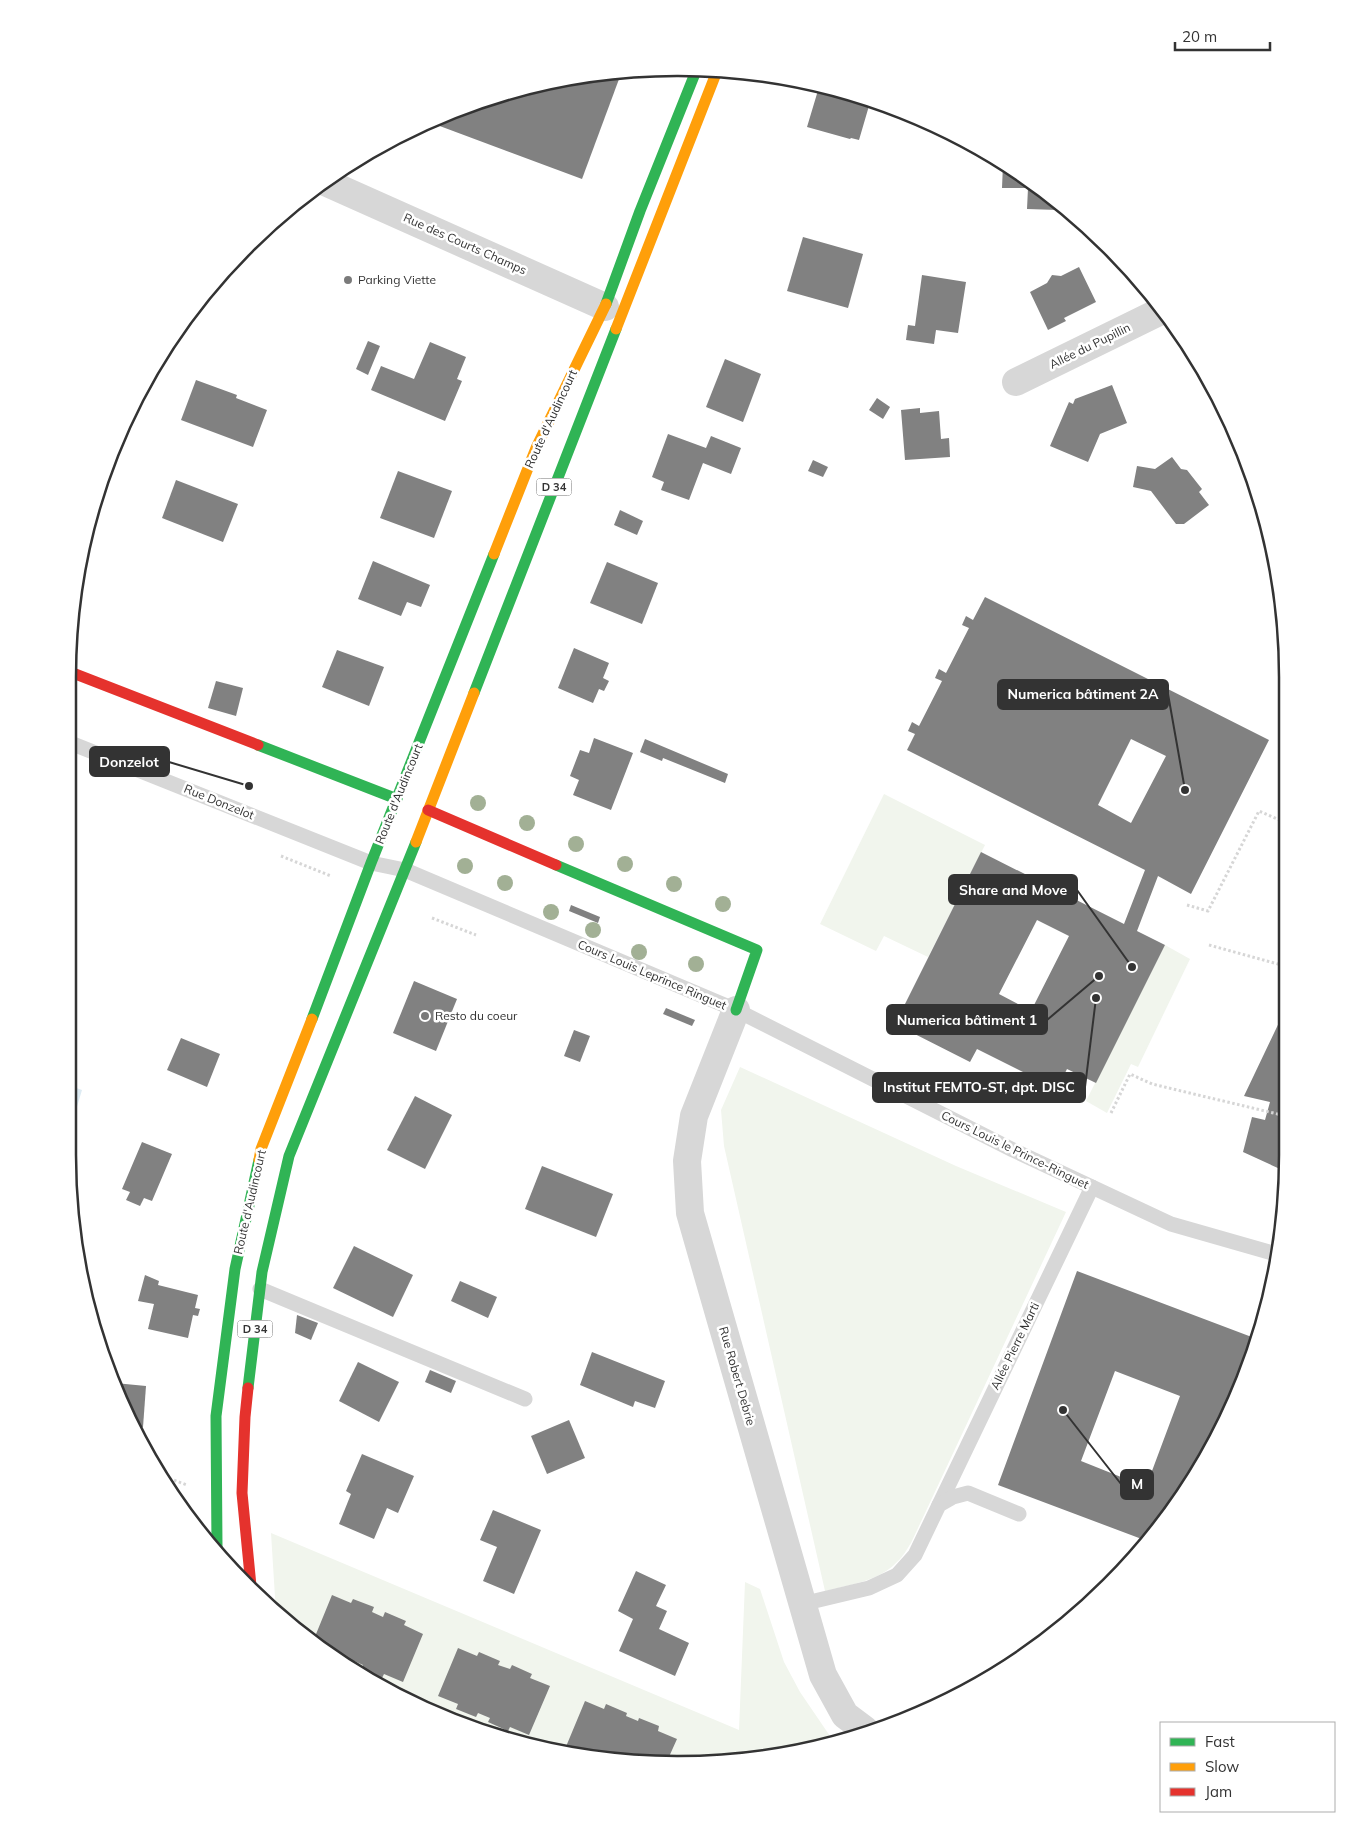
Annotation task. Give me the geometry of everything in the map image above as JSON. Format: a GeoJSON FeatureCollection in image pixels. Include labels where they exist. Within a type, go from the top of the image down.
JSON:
{"type":"FeatureCollection","features":[{"type":"Feature","properties":{"kind":"main road","name":"Route d'Audincourt"},"geometry":{"type":"LineString","coordinates":[[217,1541],[216,1416],[235,1268],[261,1149],[354,911],[371,862],[401,800],[536,448],[604,307],[694,77]]}},
{"type":"Feature","properties":{"kind":"main road","name":"Route d'Audincourt"},"geometry":{"type":"LineString","coordinates":[[250,1578],[242,1483],[245,1417],[262,1272],[289,1156],[405,870],[424,808],[715,78]]}},
{"type":"Feature","properties":{"kind":"main road"},"geometry":{"type":"LineString","coordinates":[[76,674],[401,800]]}},
{"type":"Feature","properties":{"kind":"main road","name":"Cours Louis Leprince Ringuet"},"geometry":{"type":"LineString","coordinates":[[424,808],[757,950],[736,1010]]}},
{"type":"Feature","properties":{"kind":"street","name":"Rue des Courts Champs"},"geometry":{"type":"LineString","coordinates":[[332,185],[604,307]]}},
{"type":"Feature","properties":{"kind":"street","name":"Allée du Pupillin"},"geometry":{"type":"LineString","coordinates":[[1016,382],[1157,313]]}},
{"type":"Feature","properties":{"kind":"street","name":"Rue Robert Debrie"},"geometry":{"type":"LineString","coordinates":[[736,1010],[694,1116],[687,1161],[690,1214],[823,1675],[845,1715],[861,1727]]}},
{"type":"Feature","properties":{"kind":"lane","name":"Rue Donzelot"},"geometry":{"type":"LineString","coordinates":[[76,745],[371,862]]}},
{"type":"Feature","properties":{"kind":"lane","name":"Cours Louis Leprince Ringuet"},"geometry":{"type":"LineString","coordinates":[[371,862],[405,870],[736,1010]]}},
{"type":"Feature","properties":{"kind":"lane","name":"Cours Louis le Prince-Ringuet"},"geometry":{"type":"LineString","coordinates":[[736,1010],[1013,1150],[1171,1224],[1271,1252]]}},
{"type":"Feature","properties":{"kind":"lane","name":"Allée Pierre Marti"},"geometry":{"type":"LineString","coordinates":[[802,1604],[870,1588],[897,1575],[915,1555],[1092,1187]]}},
{"type":"Feature","properties":{"kind":"lane"},"geometry":{"type":"LineString","coordinates":[[260,1289],[525,1399]]}},
{"type":"Feature","properties":{"kind":"lane"},"geometry":{"type":"LineString","coordinates":[[939,1505],[953,1497],[968,1493],[1019,1514]]}},
{"type":"Feature","properties":{"kind":"path"},"geometry":{"type":"LineString","coordinates":[[1187,904],[1208,911],[1259,811],[1279,820]]}},
{"type":"Feature","properties":{"kind":"path"},"geometry":{"type":"LineString","coordinates":[[281,856],[331,876]]}},
{"type":"Feature","properties":{"kind":"path"},"geometry":{"type":"LineString","coordinates":[[432,918],[476,935]]}},
{"type":"Feature","properties":{"kind":"path"},"geometry":{"type":"LineString","coordinates":[[1210,946],[1279,964]]}},
{"type":"Feature","properties":{"kind":"path"},"geometry":{"type":"LineString","coordinates":[[1111,1113],[1130,1074],[1152,1084],[1279,1114]]}},
{"type":"Feature","properties":{"kind":"shaded area"},"geometry":{"type":"Polygon","coordinates":[[[884,794],[985,845],[928,957],[884,936],[876,951],[820,924],[884,794]]]}},
{"type":"Feature","properties":{"kind":"shaded area"},"geometry":{"type":"Polygon","coordinates":[[[1165,945],[1190,959],[1138,1067],[1131,1064],[1107,1113],[1086,1101],[1165,945]]]}},
{"type":"Feature","properties":{"kind":"shaded area"},"geometry":{"type":"Polygon","coordinates":[[[740,1067],[956,1166],[1066,1212],[911,1543],[899,1560],[882,1574],[854,1584],[825,1591],[724,1146],[721,1110],[740,1067]]]}},
{"type":"Feature","properties":{"kind":"shaded area"},"geometry":{"type":"Polygon","coordinates":[[[76,1088],[82,1090],[76,1110],[76,1088]]]}},
{"type":"Feature","properties":{"kind":"shaded area"},"geometry":{"type":"Polygon","coordinates":[[[271,1533],[739,1730],[745,1582],[760,1589],[784,1662],[800,1692],[830,1736],[756,1751],[678,1756],[599,1751],[522,1735],[484,1724],[412,1694],[343,1654],[311,1632],[275,1602],[271,1533]]]}},
{"type":"Feature","properties":{"kind":"building"},"geometry":{"type":"Polygon","coordinates":[[[619,79],[582,179],[439,126],[484,108],[522,97],[560,88],[619,79]]]}},
{"type":"Feature","properties":{"kind":"building"},"geometry":{"type":"Polygon","coordinates":[[[817,93],[869,107],[859,140],[807,127],[817,93]]]}},
{"type":"Feature","properties":{"kind":"building"},"geometry":{"type":"Polygon","coordinates":[[[1003,172],[1027,188],[1002,188],[1003,172]]]}},
{"type":"Feature","properties":{"kind":"building"},"geometry":{"type":"Polygon","coordinates":[[[1028,189],[1056,210],[1027,209],[1028,189]]]}},
{"type":"Feature","properties":{"kind":"building"},"geometry":{"type":"Polygon","coordinates":[[[803,237],[863,254],[848,308],[787,291],[803,237]]]}},
{"type":"Feature","properties":{"kind":"building"},"geometry":{"type":"Polygon","coordinates":[[[1079,267],[1096,302],[1064,318],[1066,321],[1048,330],[1030,292],[1047,283],[1052,275],[1061,276],[1079,267]]]}},
{"type":"Feature","properties":{"kind":"building"},"geometry":{"type":"Polygon","coordinates":[[[922,275],[966,282],[958,333],[936,330],[934,344],[906,340],[908,325],[915,326],[922,275]]]}},
{"type":"Feature","properties":{"kind":"building"},"geometry":{"type":"Polygon","coordinates":[[[368,341],[380,346],[368,375],[356,369],[368,341]]]}},
{"type":"Feature","properties":{"kind":"building"},"geometry":{"type":"Polygon","coordinates":[[[430,342],[466,357],[457,379],[462,381],[445,421],[371,390],[381,366],[414,379],[430,342]]]}},
{"type":"Feature","properties":{"kind":"building"},"geometry":{"type":"Polygon","coordinates":[[[725,359],[761,374],[743,422],[706,407],[725,359]]]}},
{"type":"Feature","properties":{"kind":"building"},"geometry":{"type":"Polygon","coordinates":[[[196,380],[237,395],[236,398],[267,410],[253,447],[181,420],[196,380]]]}},
{"type":"Feature","properties":{"kind":"building"},"geometry":{"type":"Polygon","coordinates":[[[1112,385],[1127,423],[1100,434],[1088,462],[1050,446],[1069,402],[1073,404],[1075,399],[1112,385]]]}},
{"type":"Feature","properties":{"kind":"building"},"geometry":{"type":"Polygon","coordinates":[[[877,398],[890,407],[883,419],[869,410],[877,398]]]}},
{"type":"Feature","properties":{"kind":"building"},"geometry":{"type":"Polygon","coordinates":[[[920,408],[920,413],[939,411],[941,439],[949,438],[950,457],[905,460],[901,410],[920,408]]]}},
{"type":"Feature","properties":{"kind":"building"},"geometry":{"type":"Polygon","coordinates":[[[668,434],[706,448],[711,436],[741,448],[731,474],[703,463],[689,500],[661,490],[664,482],[652,477],[668,434]]]}},
{"type":"Feature","properties":{"kind":"building"},"geometry":{"type":"Polygon","coordinates":[[[1172,457],[1181,469],[1187,470],[1202,489],[1199,492],[1209,505],[1184,524],[1176,524],[1151,491],[1133,487],[1137,466],[1155,469],[1172,457]]]}},
{"type":"Feature","properties":{"kind":"building"},"geometry":{"type":"Polygon","coordinates":[[[813,460],[828,467],[823,477],[808,471],[813,460]]]}},
{"type":"Feature","properties":{"kind":"building"},"geometry":{"type":"Polygon","coordinates":[[[398,471],[452,491],[434,538],[380,518],[398,471]]]}},
{"type":"Feature","properties":{"kind":"building"},"geometry":{"type":"Polygon","coordinates":[[[176,480],[238,504],[223,542],[162,518],[176,480]]]}},
{"type":"Feature","properties":{"kind":"building"},"geometry":{"type":"Polygon","coordinates":[[[620,510],[643,521],[637,535],[614,525],[620,510]]]}},
{"type":"Feature","properties":{"kind":"building"},"geometry":{"type":"Polygon","coordinates":[[[373,561],[430,585],[421,607],[407,602],[401,616],[358,599],[373,561]]]}},
{"type":"Feature","properties":{"kind":"building"},"geometry":{"type":"Polygon","coordinates":[[[607,562],[658,583],[642,624],[590,603],[607,562]]]}},
{"type":"Feature","properties":{"kind":"building"},"geometry":{"type":"Polygon","coordinates":[[[985,597],[1269,740],[1191,894],[1158,876],[1137,931],[1165,945],[1096,1083],[1067,1069],[1057,1089],[977,1049],[970,1062],[895,1024],[981,852],[1124,924],[1145,870],[907,750],[915,734],[908,731],[912,722],[919,726],[942,681],[935,678],[939,669],[946,673],[969,628],[962,625],[966,616],[973,620],[985,597]],[[1131,739],[1098,805],[1131,823],[1166,756],[1131,739]],[[1037,920],[999,994],[1031,1011],[1069,936],[1037,920]]]}},
{"type":"Feature","properties":{"kind":"building"},"geometry":{"type":"Polygon","coordinates":[[[574,648],[609,663],[603,678],[609,681],[604,691],[599,689],[593,703],[558,688],[574,648]]]}},
{"type":"Feature","properties":{"kind":"building"},"geometry":{"type":"Polygon","coordinates":[[[337,650],[384,667],[369,706],[322,687],[337,650]]]}},
{"type":"Feature","properties":{"kind":"building"},"geometry":{"type":"Polygon","coordinates":[[[216,681],[243,688],[236,716],[208,708],[216,681]]]}},
{"type":"Feature","properties":{"kind":"building"},"geometry":{"type":"Polygon","coordinates":[[[594,738],[633,753],[611,810],[573,795],[579,780],[570,776],[580,750],[589,753],[594,738]]]}},
{"type":"Feature","properties":{"kind":"building"},"geometry":{"type":"Polygon","coordinates":[[[645,739],[728,774],[725,783],[663,758],[662,761],[640,752],[645,739]]]}},
{"type":"Feature","properties":{"kind":"building"},"geometry":{"type":"Polygon","coordinates":[[[571,905],[600,917],[598,923],[569,911],[571,905]]]}},
{"type":"Feature","properties":{"kind":"building","name":"Resto du coeur"},"geometry":{"type":"Polygon","coordinates":[[[414,981],[457,999],[436,1051],[393,1033],[414,981]]]}},
{"type":"Feature","properties":{"kind":"building"},"geometry":{"type":"Polygon","coordinates":[[[666,1008],[695,1020],[692,1026],[663,1014],[666,1008]]]}},
{"type":"Feature","properties":{"kind":"building"},"geometry":{"type":"Polygon","coordinates":[[[1279,1023],[1278,1168],[1243,1152],[1252,1117],[1265,1120],[1270,1102],[1244,1096],[1279,1023]]]}},
{"type":"Feature","properties":{"kind":"building"},"geometry":{"type":"Polygon","coordinates":[[[574,1030],[590,1036],[580,1062],[564,1056],[574,1030]]]}},
{"type":"Feature","properties":{"kind":"building"},"geometry":{"type":"Polygon","coordinates":[[[181,1038],[220,1054],[207,1087],[167,1070],[181,1038]]]}},
{"type":"Feature","properties":{"kind":"building"},"geometry":{"type":"Polygon","coordinates":[[[415,1096],[452,1115],[425,1169],[387,1150],[415,1096]]]}},
{"type":"Feature","properties":{"kind":"building"},"geometry":{"type":"Polygon","coordinates":[[[142,1142],[172,1154],[152,1201],[144,1198],[140,1206],[126,1200],[130,1192],[122,1189],[142,1142]]]}},
{"type":"Feature","properties":{"kind":"building"},"geometry":{"type":"Polygon","coordinates":[[[542,1166],[613,1194],[596,1237],[525,1209],[542,1166]]]}},
{"type":"Feature","properties":{"kind":"building"},"geometry":{"type":"Polygon","coordinates":[[[354,1246],[413,1275],[393,1317],[333,1288],[354,1246]]]}},
{"type":"Feature","properties":{"kind":"building"},"geometry":{"type":"Polygon","coordinates":[[[1077,1271],[1250,1336],[1233,1385],[1198,1455],[1155,1521],[1140,1539],[998,1485],[1077,1271]],[[1115,1371],[1081,1461],[1146,1487],[1180,1396],[1115,1371]]]}},
{"type":"Feature","properties":{"kind":"building"},"geometry":{"type":"Polygon","coordinates":[[[145,1275],[159,1281],[158,1285],[198,1295],[195,1308],[200,1309],[198,1316],[193,1315],[188,1338],[148,1329],[154,1304],[138,1301],[145,1275]]]}},
{"type":"Feature","properties":{"kind":"building"},"geometry":{"type":"Polygon","coordinates":[[[460,1281],[497,1297],[488,1318],[451,1301],[460,1281]]]}},
{"type":"Feature","properties":{"kind":"building"},"geometry":{"type":"Polygon","coordinates":[[[297,1315],[318,1323],[311,1340],[295,1333],[297,1315]]]}},
{"type":"Feature","properties":{"kind":"building"},"geometry":{"type":"Polygon","coordinates":[[[592,1352],[665,1381],[655,1408],[635,1401],[633,1407],[580,1385],[592,1352]]]}},
{"type":"Feature","properties":{"kind":"building"},"geometry":{"type":"Polygon","coordinates":[[[358,1362],[399,1382],[379,1422],[339,1401],[358,1362]]]}},
{"type":"Feature","properties":{"kind":"building"},"geometry":{"type":"Polygon","coordinates":[[[430,1370],[456,1381],[451,1393],[425,1382],[430,1370]]]}},
{"type":"Feature","properties":{"kind":"building"},"geometry":{"type":"Polygon","coordinates":[[[121,1384],[146,1386],[143,1427],[138,1420],[121,1384]]]}},
{"type":"Feature","properties":{"kind":"building"},"geometry":{"type":"Polygon","coordinates":[[[569,1420],[585,1458],[547,1474],[531,1436],[569,1420]]]}},
{"type":"Feature","properties":{"kind":"building"},"geometry":{"type":"Polygon","coordinates":[[[362,1454],[414,1476],[398,1513],[387,1508],[374,1539],[339,1524],[351,1494],[346,1491],[362,1454]]]}},
{"type":"Feature","properties":{"kind":"building"},"geometry":{"type":"Polygon","coordinates":[[[493,1510],[541,1530],[514,1594],[483,1581],[497,1547],[480,1540],[493,1510]]]}},
{"type":"Feature","properties":{"kind":"building"},"geometry":{"type":"Polygon","coordinates":[[[636,1571],[666,1585],[656,1606],[667,1611],[659,1629],[689,1643],[675,1676],[619,1651],[633,1619],[618,1611],[636,1571]]]}},
{"type":"Feature","properties":{"kind":"building"},"geometry":{"type":"Polygon","coordinates":[[[332,1595],[351,1603],[353,1599],[374,1607],[372,1612],[383,1617],[385,1612],[406,1621],[404,1625],[423,1634],[403,1682],[384,1674],[382,1678],[316,1635],[332,1595]]]}},
{"type":"Feature","properties":{"kind":"building"},"geometry":{"type":"Polygon","coordinates":[[[458,1648],[477,1656],[479,1652],[500,1661],[498,1665],[510,1669],[512,1665],[532,1674],[530,1678],[550,1686],[529,1735],[510,1727],[508,1731],[488,1722],[490,1718],[478,1713],[476,1717],[456,1709],[458,1704],[438,1696],[458,1648]]]}},
{"type":"Feature","properties":{"kind":"building"},"geometry":{"type":"Polygon","coordinates":[[[585,1701],[604,1709],[606,1704],[627,1713],[626,1716],[638,1721],[639,1718],[659,1726],[658,1731],[677,1739],[670,1756],[599,1751],[567,1745],[585,1701]]]}},
{"type":"Feature","properties":{"kind":"traffic: fast"},"geometry":{"type":"LineString","coordinates":[[606,304],[640,211],[694,77]]}},
{"type":"Feature","properties":{"kind":"traffic: fast"},"geometry":{"type":"LineString","coordinates":[[474,693],[616,329]]}},
{"type":"Feature","properties":{"kind":"traffic: fast"},"geometry":{"type":"LineString","coordinates":[[312,1019],[371,863],[494,554]]}},
{"type":"Feature","properties":{"kind":"traffic: fast"},"geometry":{"type":"LineString","coordinates":[[258,745],[397,799]]}},
{"type":"Feature","properties":{"kind":"traffic: fast"},"geometry":{"type":"LineString","coordinates":[[248,1388],[262,1272],[289,1156],[416,842]]}},
{"type":"Feature","properties":{"kind":"traffic: fast"},"geometry":{"type":"LineString","coordinates":[[556,865],[757,950],[736,1010]]}},
{"type":"Feature","properties":{"kind":"traffic: fast"},"geometry":{"type":"LineString","coordinates":[[217,1541],[216,1416],[235,1269],[259,1160]]}},
{"type":"Feature","properties":{"kind":"traffic: slow"},"geometry":{"type":"LineString","coordinates":[[616,329],[714,78]]}},
{"type":"Feature","properties":{"kind":"traffic: slow"},"geometry":{"type":"LineString","coordinates":[[494,554],[536,448],[606,304]]}},
{"type":"Feature","properties":{"kind":"traffic: slow"},"geometry":{"type":"LineString","coordinates":[[416,842],[474,693]]}},
{"type":"Feature","properties":{"kind":"traffic: slow"},"geometry":{"type":"LineString","coordinates":[[259,1160],[261,1149],[312,1019]]}},
{"type":"Feature","properties":{"kind":"traffic: jam"},"geometry":{"type":"LineString","coordinates":[[76,674],[258,745]]}},
{"type":"Feature","properties":{"kind":"traffic: jam"},"geometry":{"type":"LineString","coordinates":[[428,810],[556,865]]}},
{"type":"Feature","properties":{"kind":"traffic: jam"},"geometry":{"type":"LineString","coordinates":[[248,1388],[242,1493],[250,1578]]}},
{"type":"Feature","properties":{"kind":"place","name":"Parking Viette"},"geometry":{"type":"Point","coordinates":[348,280]}},
{"type":"Feature","properties":{"kind":"place","name":"Donzelot"},"geometry":{"type":"Point","coordinates":[249,786]}},
{"type":"Feature","properties":{"kind":"place","name":"Numerica bâtiment 2A"},"geometry":{"type":"Point","coordinates":[1185,790]}},
{"type":"Feature","properties":{"kind":"place","name":"Share and Move"},"geometry":{"type":"Point","coordinates":[1132,967]}},
{"type":"Feature","properties":{"kind":"place","name":"Numerica bâtiment 1"},"geometry":{"type":"Point","coordinates":[1099,976]}},
{"type":"Feature","properties":{"kind":"place","name":"Institut FEMTO-ST, dpt. DISC"},"geometry":{"type":"Point","coordinates":[1096,998]}},
{"type":"Feature","properties":{"kind":"place","name":"Resto du coeur"},"geometry":{"type":"Point","coordinates":[425,1016]}},
{"type":"Feature","properties":{"kind":"place","name":"M"},"geometry":{"type":"Point","coordinates":[1063,1410]}}]}
